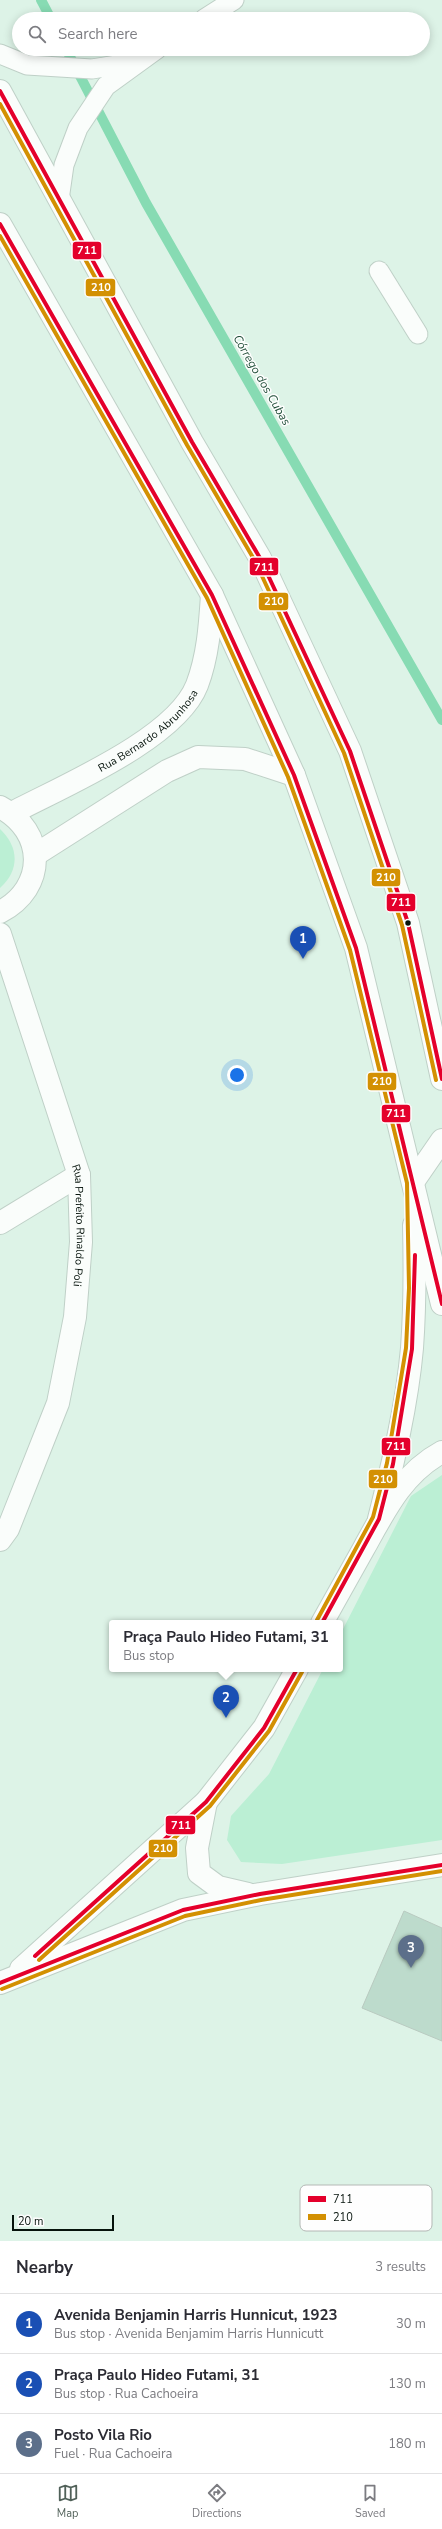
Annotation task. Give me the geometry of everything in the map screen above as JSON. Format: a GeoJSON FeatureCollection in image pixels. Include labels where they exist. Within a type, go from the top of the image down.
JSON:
{"type":"FeatureCollection","features":[{"type":"Feature","properties":{"kind":"main road"},"geometry":{"type":"LineString","coordinates":[[0,91],[192,442],[260,558],[350,751],[408,923],[442,1079]]}},
{"type":"Feature","properties":{"kind":"main road"},"geometry":{"type":"LineString","coordinates":[[0,224],[212,595],[294,775],[356,948],[442,1304]]}},
{"type":"Feature","properties":{"kind":"main road","name":"Rua Bernardo Abrunhosa"},"geometry":{"type":"LineString","coordinates":[[6,810],[142,744],[175,718],[196,687],[209,645],[212,595]]}},
{"type":"Feature","properties":{"kind":"main road"},"geometry":{"type":"LineString","coordinates":[[35,855],[167,771],[198,757],[245,759],[294,775]]}},
{"type":"Feature","properties":{"kind":"main road"},"geometry":{"type":"LineString","coordinates":[[0,912],[12,906],[25,893],[34,875],[35,855],[32,839],[24,825],[6,810]]}},
{"type":"Feature","properties":{"kind":"main road","name":"Rua Prefeito Rinaldo Poli"},"geometry":{"type":"LineString","coordinates":[[0,934],[79,1175],[81,1242],[75,1317],[58,1403],[8,1529],[0,1540]]}},
{"type":"Feature","properties":{"kind":"main road"},"geometry":{"type":"LineString","coordinates":[[379,1519],[393,1464],[412,1349],[415,1288],[413,1182],[442,1140]]}},
{"type":"Feature","properties":{"kind":"main road"},"geometry":{"type":"LineString","coordinates":[[0,1223],[79,1175]]}},
{"type":"Feature","properties":{"kind":"main road"},"geometry":{"type":"LineString","coordinates":[[324,1620],[390,1500],[413,1471],[442,1452]]}},
{"type":"Feature","properties":{"kind":"main road"},"geometry":{"type":"LineString","coordinates":[[6,1980],[206,1802],[264,1728],[295,1672]]}},
{"type":"Feature","properties":{"kind":"main road"},"geometry":{"type":"LineString","coordinates":[[206,1802],[196,1848],[199,1873],[218,1887],[246,1894],[260,1894]]}},
{"type":"Feature","properties":{"kind":"main road"},"geometry":{"type":"LineString","coordinates":[[6,1980],[183,1910],[260,1894],[442,1865]]}},
{"type":"Feature","properties":{"kind":"lane"},"geometry":{"type":"LineString","coordinates":[[215,12],[234,0]]}},
{"type":"Feature","properties":{"kind":"lane"},"geometry":{"type":"LineString","coordinates":[[0,54],[27,66],[92,69],[138,62]]}},
{"type":"Feature","properties":{"kind":"lane"},"geometry":{"type":"LineString","coordinates":[[59,200],[64,165],[78,128],[106,86],[147,56]]}},
{"type":"Feature","properties":{"kind":"lane"},"geometry":{"type":"LineString","coordinates":[[379,271],[418,334]]}},
{"type":"Feature","properties":{"kind":"green space"},"geometry":{"type":"Polygon","coordinates":[[[0,829],[11,843],[15,858],[11,874],[0,888],[0,829]]]}},
{"type":"Feature","properties":{"kind":"green space"},"geometry":{"type":"Polygon","coordinates":[[[442,1475],[442,1840],[282,1864],[241,1862],[227,1840],[231,1816],[269,1774],[321,1672],[343,1672],[343,1629],[411,1496],[442,1475]]]}},
{"type":"Feature","properties":{"kind":"building"},"geometry":{"type":"Polygon","coordinates":[[[404,1911],[442,1928],[442,2041],[362,2008],[404,1911]]]}},
{"type":"Feature","properties":{"kind":"waterway","name":"Córrego dos Cubas"},"geometry":{"type":"LineString","coordinates":[[41,0],[47,12]]}},
{"type":"Feature","properties":{"kind":"waterway","name":"Córrego dos Cubas"},"geometry":{"type":"LineString","coordinates":[[70,56],[146,203],[442,720]]}},
{"type":"Feature","properties":{"kind":"transit line","name":"711"},"geometry":{"type":"LineString","coordinates":[[0,91],[192,442],[260,558],[350,751],[408,923],[442,1079]]}},
{"type":"Feature","properties":{"kind":"transit line","name":"210"},"geometry":{"type":"LineString","coordinates":[[0,104],[187,445],[255,561],[344,753],[402,925],[436,1080]]}},
{"type":"Feature","properties":{"kind":"transit line","name":"711"},"geometry":{"type":"LineString","coordinates":[[0,224],[212,595],[294,775],[356,948],[442,1304]]}},
{"type":"Feature","properties":{"kind":"transit line","name":"210"},"geometry":{"type":"LineString","coordinates":[[0,236],[207,598],[288,777],[350,950],[407,1183],[409,1288],[406,1348],[387,1463],[373,1517],[317,1620]]}},
{"type":"Feature","properties":{"kind":"transit line","name":"711"},"geometry":{"type":"LineString","coordinates":[[324,1620],[379,1519],[393,1464],[412,1349],[415,1255]]}},
{"type":"Feature","properties":{"kind":"transit line","name":"711"},"geometry":{"type":"LineString","coordinates":[[35,1956],[206,1802],[264,1728],[295,1672]]}},
{"type":"Feature","properties":{"kind":"transit line","name":"210"},"geometry":{"type":"LineString","coordinates":[[39,1960],[210,1806],[269,1731],[302,1672]]}},
{"type":"Feature","properties":{"kind":"transit line","name":"711"},"geometry":{"type":"LineString","coordinates":[[0,1983],[183,1910],[260,1894],[442,1865]]}},
{"type":"Feature","properties":{"kind":"transit line","name":"210"},"geometry":{"type":"LineString","coordinates":[[2,1989],[185,1916],[261,1900],[442,1871]]}},
{"type":"Feature","properties":{"kind":"place","name":"Avenida Benjamin Harris Hunnicut, 1923"},"geometry":{"type":"Point","coordinates":[303,959]}},
{"type":"Feature","properties":{"kind":"place","name":"Praça Paulo Hideo Futami, 31"},"geometry":{"type":"Point","coordinates":[226,1718]}},
{"type":"Feature","properties":{"kind":"place","name":"Posto Vila Rio"},"geometry":{"type":"Point","coordinates":[411,1968]}}]}
